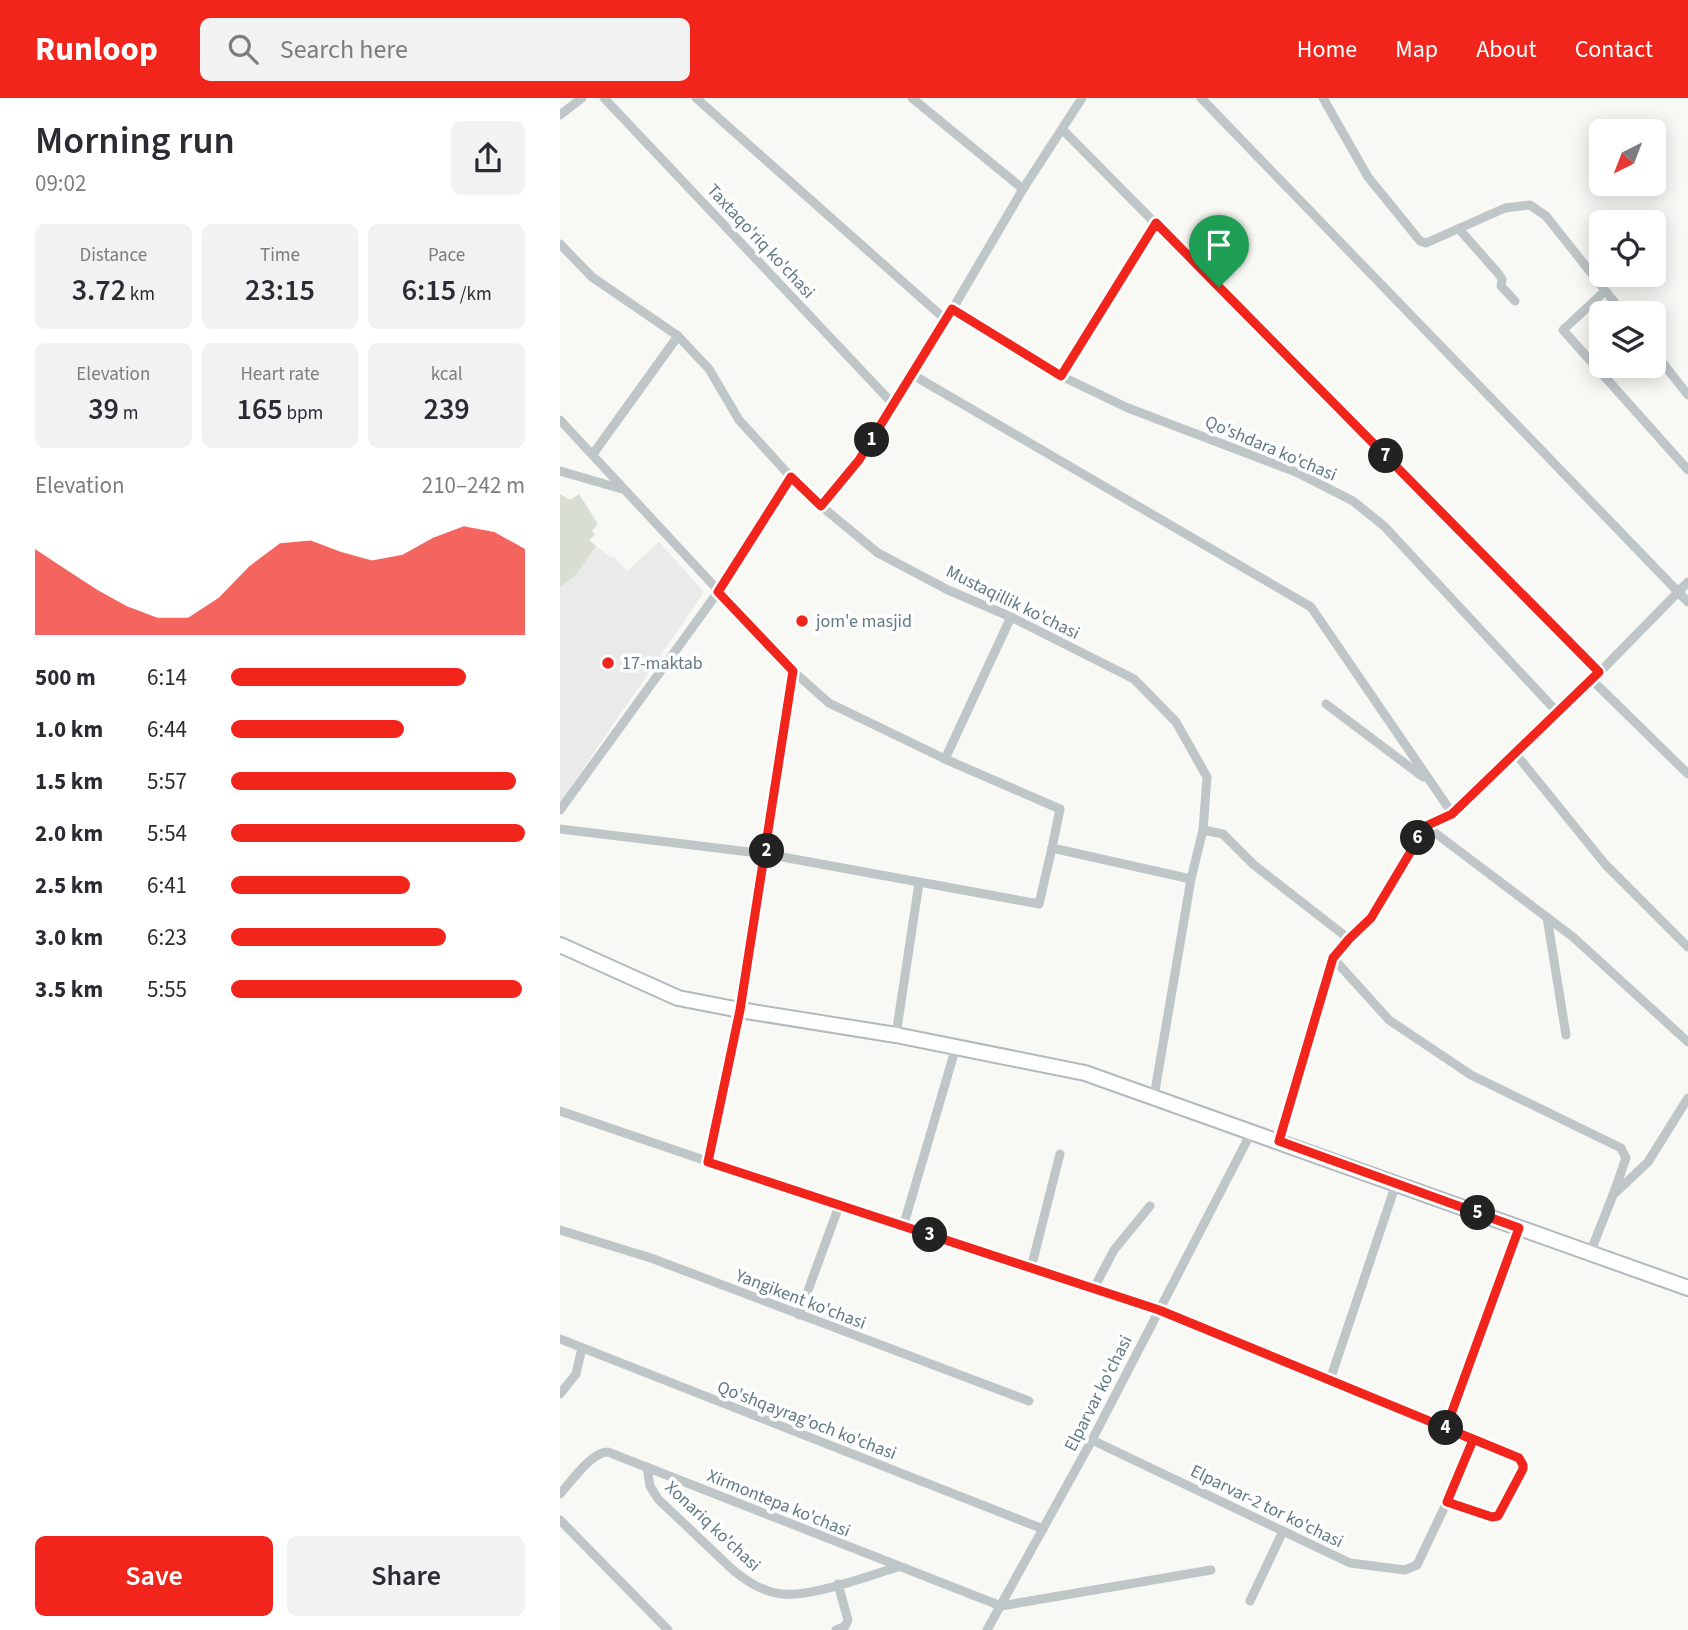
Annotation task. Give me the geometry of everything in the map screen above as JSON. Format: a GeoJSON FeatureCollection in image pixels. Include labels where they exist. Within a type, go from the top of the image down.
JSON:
{"type":"FeatureCollection","features":[{"type":"Feature","properties":{"kind":"main road"},"geometry":{"type":"LineString","coordinates":[[560,945],[678,998],[956,1046],[1085,1073],[1688,1288]]}},
{"type":"Feature","properties":{"kind":"street"},"geometry":{"type":"LineString","coordinates":[[560,115],[582,98]]}},
{"type":"Feature","properties":{"kind":"street","name":"Taxtaqo'riq ko'chasi"},"geometry":{"type":"LineString","coordinates":[[604,98],[894,405]]}},
{"type":"Feature","properties":{"kind":"street"},"geometry":{"type":"LineString","coordinates":[[696,98],[946,320]]}},
{"type":"Feature","properties":{"kind":"street"},"geometry":{"type":"LineString","coordinates":[[912,98],[1023,189]]}},
{"type":"Feature","properties":{"kind":"street"},"geometry":{"type":"LineString","coordinates":[[821,506],[859,460],[913,375],[1023,189],[1082,98]]}},
{"type":"Feature","properties":{"kind":"street"},"geometry":{"type":"LineString","coordinates":[[1201,98],[1688,602]]}},
{"type":"Feature","properties":{"kind":"street"},"geometry":{"type":"LineString","coordinates":[[1323,98],[1368,177],[1420,240],[1426,243],[1505,208],[1530,205],[1546,216],[1613,301]]}},
{"type":"Feature","properties":{"kind":"street"},"geometry":{"type":"LineString","coordinates":[[1063,130],[1596,676],[1688,774]]}},
{"type":"Feature","properties":{"kind":"street"},"geometry":{"type":"LineString","coordinates":[[1061,376],[1156,223]]}},
{"type":"Feature","properties":{"kind":"street"},"geometry":{"type":"LineString","coordinates":[[1459,229],[1497,272],[1502,279],[1501,286],[1515,301]]}},
{"type":"Feature","properties":{"kind":"street","name":"Mustaqillik ko'chasi"},"geometry":{"type":"LineString","coordinates":[[560,244],[592,278],[678,336],[709,369],[739,420],[791,477],[821,506],[878,553],[948,590],[1135,679],[1177,722],[1207,777],[1203,830],[1191,879],[1154,1097]]}},
{"type":"Feature","properties":{"kind":"street"},"geometry":{"type":"LineString","coordinates":[[1605,291],[1563,330],[1688,470]]}},
{"type":"Feature","properties":{"kind":"street","name":"Qo'shdara ko'chasi"},"geometry":{"type":"LineString","coordinates":[[952,309],[1061,376],[1128,408],[1296,472],[1353,501],[1384,526],[1558,713]]}},
{"type":"Feature","properties":{"kind":"street"},"geometry":{"type":"LineString","coordinates":[[593,454],[678,336]]}},
{"type":"Feature","properties":{"kind":"street"},"geometry":{"type":"LineString","coordinates":[[1666,367],[1688,395]]}},
{"type":"Feature","properties":{"kind":"street"},"geometry":{"type":"LineString","coordinates":[[913,375],[1311,607],[1452,814]]}},
{"type":"Feature","properties":{"kind":"street"},"geometry":{"type":"LineString","coordinates":[[560,420],[718,592],[793,671],[829,704],[1060,809],[1039,904],[766,854],[560,829]]}},
{"type":"Feature","properties":{"kind":"street"},"geometry":{"type":"LineString","coordinates":[[560,471],[623,489]]}},
{"type":"Feature","properties":{"kind":"street"},"geometry":{"type":"LineString","coordinates":[[560,810],[718,592],[791,477]]}},
{"type":"Feature","properties":{"kind":"street"},"geometry":{"type":"LineString","coordinates":[[1279,1141],[1333,958],[1371,918],[1426,826],[1452,814],[1596,676],[1688,582]]}},
{"type":"Feature","properties":{"kind":"street"},"geometry":{"type":"LineString","coordinates":[[945,759],[1011,618]]}},
{"type":"Feature","properties":{"kind":"street"},"geometry":{"type":"LineString","coordinates":[[708,1162],[740,1010],[793,671]]}},
{"type":"Feature","properties":{"kind":"street"},"geometry":{"type":"LineString","coordinates":[[1326,704],[1430,782]]}},
{"type":"Feature","properties":{"kind":"street"},"geometry":{"type":"LineString","coordinates":[[1515,753],[1605,864],[1688,947]]}},
{"type":"Feature","properties":{"kind":"street"},"geometry":{"type":"LineString","coordinates":[[1426,826],[1573,937],[1688,1042]]}},
{"type":"Feature","properties":{"kind":"street"},"geometry":{"type":"LineString","coordinates":[[1203,830],[1223,834],[1254,865],[1349,939]]}},
{"type":"Feature","properties":{"kind":"street"},"geometry":{"type":"LineString","coordinates":[[1052,848],[1191,879]]}},
{"type":"Feature","properties":{"kind":"street"},"geometry":{"type":"LineString","coordinates":[[896,1035],[919,883]]}},
{"type":"Feature","properties":{"kind":"street"},"geometry":{"type":"LineString","coordinates":[[1547,917],[1566,1035]]}},
{"type":"Feature","properties":{"kind":"street"},"geometry":{"type":"LineString","coordinates":[[1333,958],[1389,1020],[1471,1075],[1621,1148],[1626,1158],[1590,1253]]}},
{"type":"Feature","properties":{"kind":"street"},"geometry":{"type":"LineString","coordinates":[[903,1227],[956,1046]]}},
{"type":"Feature","properties":{"kind":"street"},"geometry":{"type":"LineString","coordinates":[[1613,1195],[1648,1162],[1688,1098]]}},
{"type":"Feature","properties":{"kind":"street"},"geometry":{"type":"LineString","coordinates":[[560,1111],[839,1206],[1159,1310],[1446,1428],[1521,1461],[1523,1469],[1498,1516],[1492,1517],[1447,1502],[1473,1440]]}},
{"type":"Feature","properties":{"kind":"street","name":"Elparvar ko'chasi"},"geometry":{"type":"LineString","coordinates":[[987,1630],[1092,1440],[1252,1132]]}},
{"type":"Feature","properties":{"kind":"street"},"geometry":{"type":"LineString","coordinates":[[1031,1268],[1060,1154]]}},
{"type":"Feature","properties":{"kind":"street"},"geometry":{"type":"LineString","coordinates":[[1330,1380],[1396,1184]]}},
{"type":"Feature","properties":{"kind":"street"},"geometry":{"type":"LineString","coordinates":[[799,1315],[839,1206]]}},
{"type":"Feature","properties":{"kind":"street"},"geometry":{"type":"LineString","coordinates":[[1094,1288],[1114,1250],[1150,1206]]}},
{"type":"Feature","properties":{"kind":"street"},"geometry":{"type":"LineString","coordinates":[[1446,1428],[1519,1228]]}},
{"type":"Feature","properties":{"kind":"street","name":"Yangikent ko'chasi"},"geometry":{"type":"LineString","coordinates":[[560,1230],[651,1258],[1029,1401]]}},
{"type":"Feature","properties":{"kind":"street","name":"Qo'shqayrag'och ko'chasi"},"geometry":{"type":"LineString","coordinates":[[560,1339],[1043,1529]]}},
{"type":"Feature","properties":{"kind":"street"},"geometry":{"type":"LineString","coordinates":[[560,1394],[576,1374],[582,1348]]}},
{"type":"Feature","properties":{"kind":"street","name":"Elparvar-2 tor ko'chasi"},"geometry":{"type":"LineString","coordinates":[[1092,1440],[1350,1563],[1411,1569],[1417,1565],[1447,1502]]}},
{"type":"Feature","properties":{"kind":"street","name":"Xirmontepa ko'chasi"},"geometry":{"type":"LineString","coordinates":[[560,1494],[594,1456],[603,1451],[1001,1606]]}},
{"type":"Feature","properties":{"kind":"street","name":"Xonariq ko'chasi"},"geometry":{"type":"LineString","coordinates":[[647,1467],[649,1486],[658,1499],[746,1581],[768,1591],[795,1594],[898,1567]]}},
{"type":"Feature","properties":{"kind":"street"},"geometry":{"type":"LineString","coordinates":[[560,1520],[668,1630]]}},
{"type":"Feature","properties":{"kind":"street"},"geometry":{"type":"LineString","coordinates":[[1250,1601],[1283,1531]]}},
{"type":"Feature","properties":{"kind":"street"},"geometry":{"type":"LineString","coordinates":[[1001,1606],[1211,1570]]}},
{"type":"Feature","properties":{"kind":"street"},"geometry":{"type":"LineString","coordinates":[[836,1630],[845,1626],[848,1620],[838,1584]]}},
{"type":"Feature","properties":{"kind":"shaded area"},"geometry":{"type":"Polygon","coordinates":[[[560,494],[570,500],[579,494],[598,524],[592,531],[595,535],[589,540],[596,546],[575,576],[560,587],[560,494]]]}},
{"type":"Feature","properties":{"kind":"shaded area","name":"17-maktab"},"geometry":{"type":"Polygon","coordinates":[[[659,542],[704,592],[560,802],[560,587],[575,576],[596,546],[610,557],[613,556],[627,571],[659,542]]]}},
{"type":"Feature","properties":{"kind":"place","name":"jom'e masjid"},"geometry":{"type":"Point","coordinates":[802,621]}},
{"type":"Feature","properties":{"kind":"place","name":"17-maktab"},"geometry":{"type":"Point","coordinates":[608,663]}},
{"type":"Feature","properties":{"kind":"route"},"geometry":{"type":"LineString","coordinates":[[1219,287],[1156,223],[1061,376],[952,309],[859,460],[821,506],[791,477],[718,592],[793,671],[740,1010],[708,1162],[1159,1310],[1446,1428],[1519,1458],[1523,1469],[1498,1516],[1492,1517],[1447,1502],[1473,1440],[1446,1428],[1519,1228],[1279,1141],[1333,958],[1371,918],[1426,826],[1452,814],[1599,672],[1219,287]]}}]}
